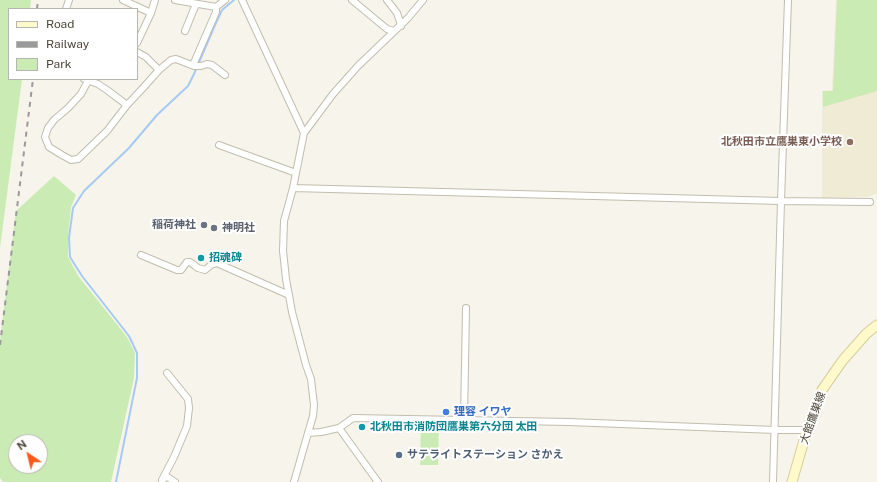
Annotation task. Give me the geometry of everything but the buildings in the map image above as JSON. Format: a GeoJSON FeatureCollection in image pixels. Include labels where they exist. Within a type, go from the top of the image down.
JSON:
{"type":"FeatureCollection","features":[{"type":"Feature","properties":{"kind":"main road","name":"大館鷹巣線"},"geometry":{"type":"LineString","coordinates":[[792,482],[807,430],[822,390],[843,360],[866,334],[877,325]]}},
{"type":"Feature","properties":{"kind":"street"},"geometry":{"type":"LineString","coordinates":[[123,0],[151,13]]}},
{"type":"Feature","properties":{"kind":"street"},"geometry":{"type":"LineString","coordinates":[[138,41],[151,13],[155,0]]}},
{"type":"Feature","properties":{"kind":"street"},"geometry":{"type":"LineString","coordinates":[[175,0],[216,7],[226,0]]}},
{"type":"Feature","properties":{"kind":"street"},"geometry":{"type":"LineString","coordinates":[[242,0],[304,133]]}},
{"type":"Feature","properties":{"kind":"street"},"geometry":{"type":"LineString","coordinates":[[352,0],[386,30],[394,31]]}},
{"type":"Feature","properties":{"kind":"street"},"geometry":{"type":"LineString","coordinates":[[387,0],[397,13],[400,26]]}},
{"type":"Feature","properties":{"kind":"street"},"geometry":{"type":"LineString","coordinates":[[294,482],[313,416],[314,405],[311,378],[306,365],[292,312],[283,251],[284,222],[293,188],[304,133],[333,94],[358,66],[408,18],[423,0]]}},
{"type":"Feature","properties":{"kind":"street"},"geometry":{"type":"LineString","coordinates":[[773,482],[788,0]]}},
{"type":"Feature","properties":{"kind":"street"},"geometry":{"type":"LineString","coordinates":[[184,31],[196,4]]}},
{"type":"Feature","properties":{"kind":"street"},"geometry":{"type":"LineString","coordinates":[[196,66],[216,12],[216,7]]}},
{"type":"Feature","properties":{"kind":"street"},"geometry":{"type":"LineString","coordinates":[[138,53],[146,57],[159,70]]}},
{"type":"Feature","properties":{"kind":"street"},"geometry":{"type":"LineString","coordinates":[[127,106],[98,84],[86,80],[81,94],[54,120],[48,128],[45,136],[49,147],[71,160],[78,159],[107,131],[159,70],[171,60],[176,59],[196,66],[206,64],[212,65],[225,75]]}},
{"type":"Feature","properties":{"kind":"street"},"geometry":{"type":"LineString","coordinates":[[219,145],[296,173]]}},
{"type":"Feature","properties":{"kind":"street"},"geometry":{"type":"LineString","coordinates":[[293,188],[870,202]]}},
{"type":"Feature","properties":{"kind":"street"},"geometry":{"type":"LineString","coordinates":[[141,255],[177,270],[181,270],[187,262],[190,262],[198,268],[205,270],[211,265],[218,263],[289,295]]}},
{"type":"Feature","properties":{"kind":"street"},"geometry":{"type":"LineString","coordinates":[[464,420],[466,308]]}},
{"type":"Feature","properties":{"kind":"street"},"geometry":{"type":"LineString","coordinates":[[161,481],[174,457],[187,426],[189,408],[188,400],[167,373]]}},
{"type":"Feature","properties":{"kind":"street"},"geometry":{"type":"LineString","coordinates":[[308,433],[339,428],[353,418],[569,422],[807,430]]}},
{"type":"Feature","properties":{"kind":"street"},"geometry":{"type":"LineString","coordinates":[[339,428],[378,482]]}},
{"type":"Feature","properties":{"kind":"street"},"geometry":{"type":"LineString","coordinates":[[161,481],[166,476],[175,482]]}},
{"type":"Feature","properties":{"kind":"shaded area","name":"北秋田市立鷹巣東小学校"},"geometry":{"type":"Polygon","coordinates":[[[836,0],[877,0],[877,194],[866,197],[822,198],[822,91],[832,90],[836,0]]]}},
{"type":"Feature","properties":{"kind":"green space"},"geometry":{"type":"Polygon","coordinates":[[[0,0],[31,0],[30,8],[8,8],[8,80],[22,80],[0,248],[0,0]]]}},
{"type":"Feature","properties":{"kind":"green space"},"geometry":{"type":"Polygon","coordinates":[[[837,0],[877,0],[877,91],[823,107],[823,91],[833,91],[837,0]]]}},
{"type":"Feature","properties":{"kind":"green space"},"geometry":{"type":"Polygon","coordinates":[[[54,176],[76,195],[71,207],[68,236],[68,257],[79,277],[127,337],[135,353],[134,378],[111,482],[3,482],[0,478],[0,341],[16,211],[54,176]]]}},
{"type":"Feature","properties":{"kind":"green space"},"geometry":{"type":"Polygon","coordinates":[[[421,423],[439,423],[438,465],[420,465],[421,423]]]}},
{"type":"Feature","properties":{"kind":"waterway"},"geometry":{"type":"LineString","coordinates":[[116,482],[137,378],[137,353],[129,336],[82,276],[70,257],[69,238],[73,208],[84,191],[129,148],[157,115],[188,86],[222,10],[234,0]]}},
{"type":"Feature","properties":{"kind":"railway"},"geometry":{"type":"LineString","coordinates":[[37,8],[38,0]]}},
{"type":"Feature","properties":{"kind":"railway"},"geometry":{"type":"LineString","coordinates":[[0,345],[33,80]]}},
{"type":"Feature","properties":{"kind":"place","name":"北秋田市立鷹巣東小学校"},"geometry":{"type":"Point","coordinates":[850,142]}},
{"type":"Feature","properties":{"kind":"place","name":"稲荷神社"},"geometry":{"type":"Point","coordinates":[204,225]}},
{"type":"Feature","properties":{"kind":"place","name":"神明社"},"geometry":{"type":"Point","coordinates":[214,228]}},
{"type":"Feature","properties":{"kind":"place","name":"招魂碑"},"geometry":{"type":"Point","coordinates":[201,258]}},
{"type":"Feature","properties":{"kind":"place","name":"理容 イワヤ"},"geometry":{"type":"Point","coordinates":[446,412]}},
{"type":"Feature","properties":{"kind":"place","name":"北秋田市消防団鷹巣第六分団 太田"},"geometry":{"type":"Point","coordinates":[362,427]}},
{"type":"Feature","properties":{"kind":"place","name":"サテライトステーション さかえ"},"geometry":{"type":"Point","coordinates":[399,455]}}]}
